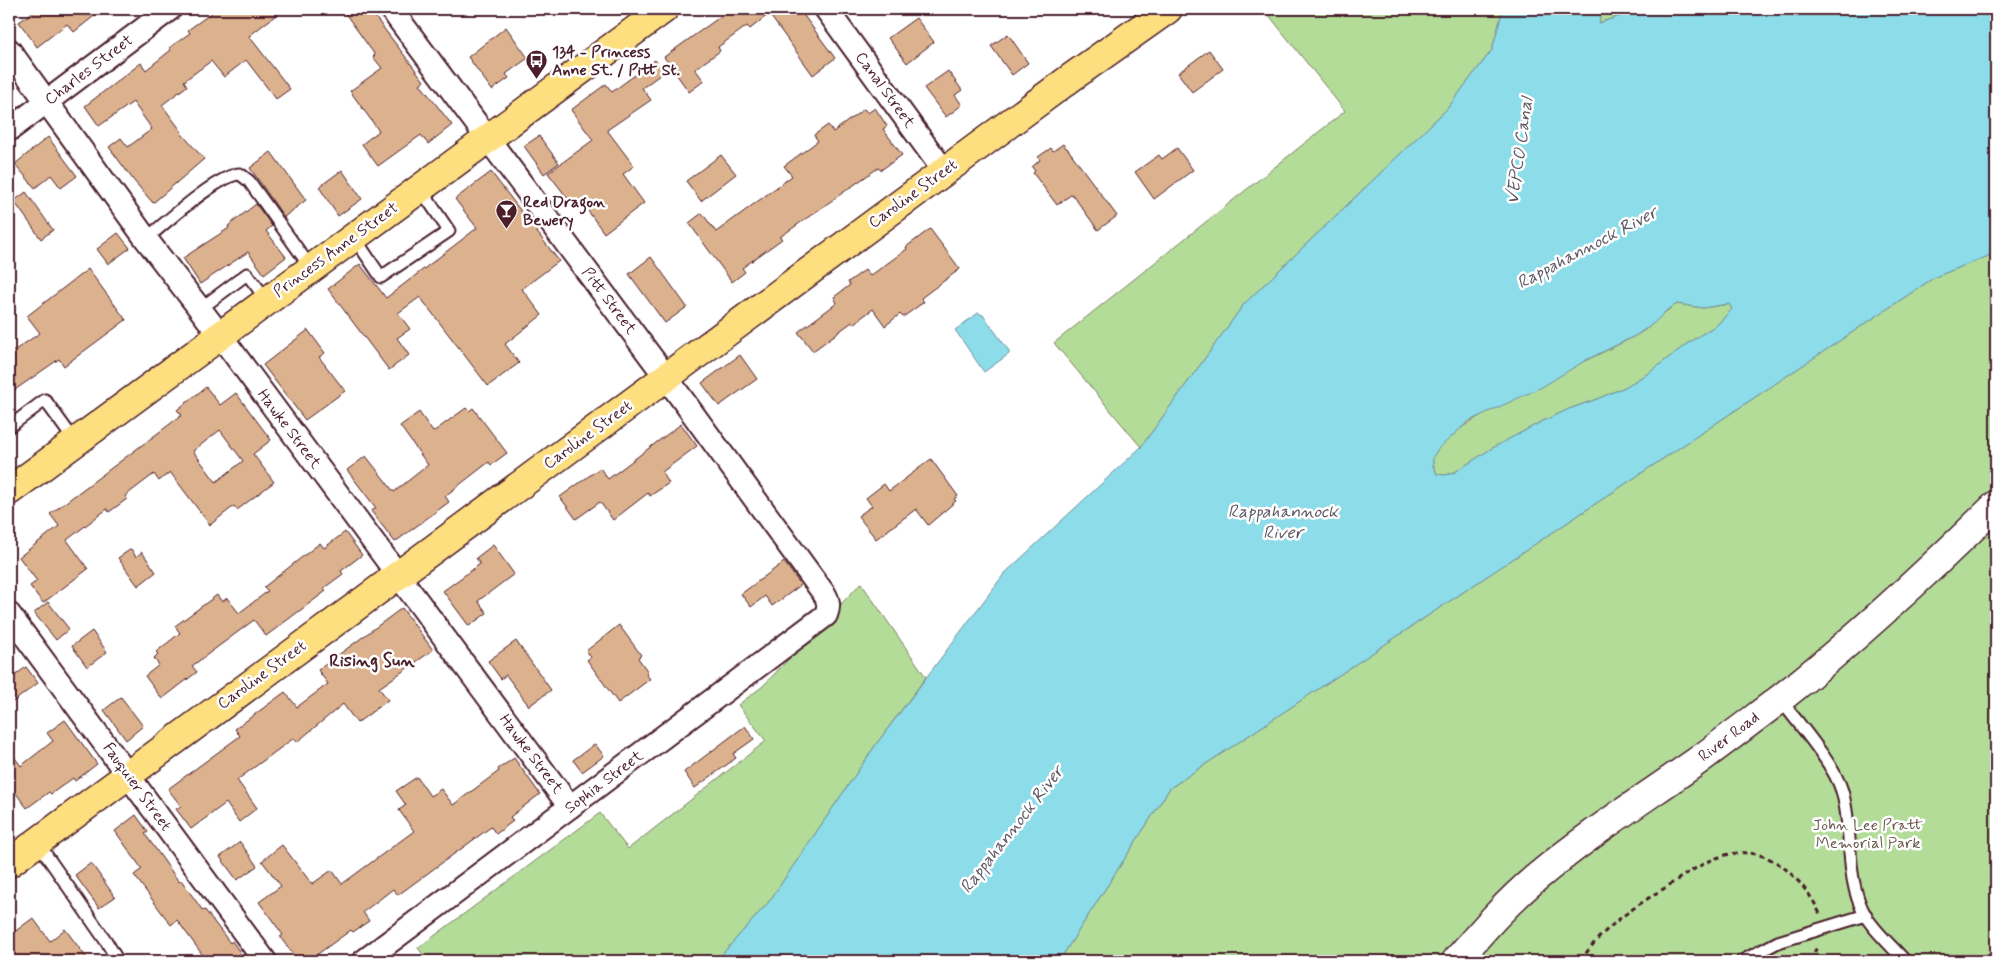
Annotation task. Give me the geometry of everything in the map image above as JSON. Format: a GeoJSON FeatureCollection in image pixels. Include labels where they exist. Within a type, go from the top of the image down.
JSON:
{"type":"FeatureCollection","features":[{"type":"Feature","properties":{"kind":"main road","name":"Princess Anne Street"},"geometry":{"type":"LineString","coordinates":[[9,491],[664,9]]}},
{"type":"Feature","properties":{"kind":"main road","name":"Caroline Street"},"geometry":{"type":"LineString","coordinates":[[9,863],[944,171],[1168,9]]}},
{"type":"Feature","properties":{"kind":"street","name":"Charles Street"},"geometry":{"type":"LineString","coordinates":[[9,130],[170,9]]}},
{"type":"Feature","properties":{"kind":"street","name":"Pitt Street"},"geometry":{"type":"LineString","coordinates":[[391,9],[666,377],[825,594]]}},
{"type":"Feature","properties":{"kind":"street","name":"Canal Street"},"geometry":{"type":"LineString","coordinates":[[834,12],[944,171]]}},
{"type":"Feature","properties":{"kind":"street","name":"Hawke Street"},"geometry":{"type":"LineString","coordinates":[[9,50],[146,239],[220,335],[570,807]]}},
{"type":"Feature","properties":{"kind":"street","name":"River Road"},"geometry":{"type":"LineString","coordinates":[[1456,961],[1496,916],[1535,878],[1583,839],[1696,762],[1780,699],[1847,644],[1934,565],[1996,505]]}},
{"type":"Feature","properties":{"kind":"street","name":"Sophia Street"},"geometry":{"type":"LineString","coordinates":[[364,961],[826,615],[828,601],[825,594]]}},
{"type":"Feature","properties":{"kind":"street","name":"Fauquier Street"},"geometry":{"type":"LineString","coordinates":[[9,614],[265,961]]}},
{"type":"Feature","properties":{"kind":"lane"},"geometry":{"type":"LineString","coordinates":[[146,239],[208,190],[226,178],[240,174],[248,182],[311,268]]}},
{"type":"Feature","properties":{"kind":"lane"},"geometry":{"type":"LineString","coordinates":[[354,237],[381,277],[449,232],[420,188]]}},
{"type":"Feature","properties":{"kind":"lane"},"geometry":{"type":"LineString","coordinates":[[200,309],[248,274],[268,300]]}},
{"type":"Feature","properties":{"kind":"lane"},"geometry":{"type":"LineString","coordinates":[[9,427],[46,400],[76,442]]}},
{"type":"Feature","properties":{"kind":"lane"},"geometry":{"type":"LineString","coordinates":[[1780,699],[1833,771],[1842,790],[1852,879],[1857,896],[1866,916],[1905,961]]}},
{"type":"Feature","properties":{"kind":"lane"},"geometry":{"type":"LineString","coordinates":[[37,842],[118,961]]}},
{"type":"Feature","properties":{"kind":"lane"},"geometry":{"type":"LineString","coordinates":[[1742,961],[1778,942],[1866,916]]}},
{"type":"Feature","properties":{"kind":"path"},"geometry":{"type":"LineString","coordinates":[[1581,961],[1607,930],[1634,907],[1707,861],[1726,854],[1742,851],[1760,855],[1777,862],[1808,892],[1820,913],[1821,929],[1821,939],[1810,961]]}},
{"type":"Feature","properties":{"kind":"green space"},"geometry":{"type":"Polygon","coordinates":[[[1264,9],[1503,9],[1492,50],[1446,110],[1244,304],[1141,447],[1054,343],[1345,111],[1264,9]]]}},
{"type":"Feature","properties":{"kind":"green space"},"geometry":{"type":"Polygon","coordinates":[[[1602,9],[1642,9],[1598,23],[1602,9]]]}},
{"type":"Feature","properties":{"kind":"green space","name":"John Lee Pratt Memorial Park"},"geometry":{"type":"Polygon","coordinates":[[[1996,253],[1996,961],[1059,961],[1170,788],[1935,277],[1996,253]]]}},
{"type":"Feature","properties":{"kind":"green space"},"geometry":{"type":"Polygon","coordinates":[[[1677,304],[1703,308],[1729,304],[1732,309],[1718,324],[1688,343],[1650,372],[1625,387],[1541,422],[1494,447],[1455,472],[1446,475],[1437,474],[1433,463],[1433,456],[1444,442],[1465,426],[1525,391],[1635,336],[1677,304]]]}},
{"type":"Feature","properties":{"kind":"green space"},"geometry":{"type":"Polygon","coordinates":[[[861,583],[926,677],[877,743],[768,903],[716,961],[428,961],[418,948],[600,813],[628,849],[766,741],[738,705],[763,686],[861,583]]]}},
{"type":"Feature","properties":{"kind":"water","name":"Rappahannock River"},"geometry":{"type":"Polygon","coordinates":[[[1503,9],[1602,9],[1599,23],[1642,9],[1996,9],[1996,253],[1935,277],[1170,788],[1059,961],[716,961],[768,903],[877,743],[1004,574],[1141,447],[1244,304],[1446,110],[1492,50],[1503,9]],[[1677,304],[1635,336],[1586,360],[1542,387],[1469,421],[1438,449],[1433,457],[1433,466],[1437,474],[1446,475],[1455,472],[1494,447],[1541,422],[1625,387],[1650,372],[1688,343],[1718,324],[1732,309],[1729,304],[1703,308],[1677,304]]]}},
{"type":"Feature","properties":{"kind":"water"},"geometry":{"type":"Polygon","coordinates":[[[978,313],[983,315],[1009,351],[1009,354],[984,372],[955,330],[978,313]]]}},
{"type":"Feature","properties":{"kind":"building"},"geometry":{"type":"Polygon","coordinates":[[[37,9],[103,9],[74,32],[67,24],[37,47],[19,22],[37,9]]]}},
{"type":"Feature","properties":{"kind":"building"},"geometry":{"type":"Polygon","coordinates":[[[217,9],[284,9],[249,36],[290,89],[276,99],[246,60],[224,77],[211,61],[184,81],[187,86],[162,105],[181,133],[204,159],[153,203],[109,147],[121,138],[128,147],[152,129],[133,102],[99,126],[85,106],[141,63],[146,70],[171,50],[169,48],[190,33],[188,30],[217,9]]]}},
{"type":"Feature","properties":{"kind":"building"},"geometry":{"type":"Polygon","coordinates":[[[342,9],[369,9],[424,81],[420,84],[452,125],[428,144],[421,135],[378,166],[362,144],[379,131],[350,91],[382,68],[373,57],[375,55],[342,9]]]}},
{"type":"Feature","properties":{"kind":"building"},"geometry":{"type":"Polygon","coordinates":[[[731,9],[799,9],[835,58],[813,75],[769,14],[750,29],[747,26],[718,47],[720,51],[695,69],[704,81],[689,92],[664,57],[731,9]]]}},
{"type":"Feature","properties":{"kind":"building"},"geometry":{"type":"Polygon","coordinates":[[[916,18],[934,42],[907,63],[888,38],[916,18]]]}},
{"type":"Feature","properties":{"kind":"building"},"geometry":{"type":"Polygon","coordinates":[[[506,27],[528,58],[506,74],[509,78],[492,90],[468,57],[506,27]]]}},
{"type":"Feature","properties":{"kind":"building"},"geometry":{"type":"Polygon","coordinates":[[[1008,34],[1028,63],[1012,75],[991,46],[1008,34]]]}},
{"type":"Feature","properties":{"kind":"building"},"geometry":{"type":"Polygon","coordinates":[[[1209,50],[1223,69],[1192,92],[1178,73],[1209,50]]]}},
{"type":"Feature","properties":{"kind":"building"},"geometry":{"type":"Polygon","coordinates":[[[655,60],[664,72],[642,88],[651,100],[607,130],[634,166],[623,174],[644,203],[604,233],[583,204],[576,209],[548,173],[593,140],[571,110],[606,84],[612,92],[655,60]]]}},
{"type":"Feature","properties":{"kind":"building"},"geometry":{"type":"Polygon","coordinates":[[[948,71],[962,90],[955,95],[962,105],[946,117],[924,88],[948,71]]]}},
{"type":"Feature","properties":{"kind":"building"},"geometry":{"type":"Polygon","coordinates":[[[875,108],[887,126],[883,129],[902,155],[881,170],[878,168],[780,237],[782,239],[742,268],[745,272],[732,282],[689,223],[702,213],[716,232],[792,176],[784,166],[818,141],[814,135],[828,125],[833,132],[864,109],[868,113],[875,108]]]}},
{"type":"Feature","properties":{"kind":"building"},"geometry":{"type":"Polygon","coordinates":[[[539,136],[559,163],[544,174],[524,146],[539,136]]]}},
{"type":"Feature","properties":{"kind":"building"},"geometry":{"type":"Polygon","coordinates":[[[48,137],[77,176],[61,188],[51,175],[35,188],[15,164],[48,137]]]}},
{"type":"Feature","properties":{"kind":"building"},"geometry":{"type":"Polygon","coordinates":[[[1063,144],[1117,216],[1098,230],[1072,194],[1057,205],[1033,173],[1035,171],[1032,167],[1040,160],[1038,157],[1051,148],[1053,151],[1063,144]]]}},
{"type":"Feature","properties":{"kind":"building"},"geometry":{"type":"Polygon","coordinates":[[[1177,148],[1193,170],[1154,199],[1135,172],[1159,155],[1162,159],[1177,148]]]}},
{"type":"Feature","properties":{"kind":"building"},"geometry":{"type":"Polygon","coordinates":[[[271,152],[306,200],[284,217],[250,168],[271,152]]]}},
{"type":"Feature","properties":{"kind":"building"},"geometry":{"type":"Polygon","coordinates":[[[721,155],[736,174],[701,201],[686,181],[721,155]]]}},
{"type":"Feature","properties":{"kind":"building"},"geometry":{"type":"Polygon","coordinates":[[[342,170],[362,199],[338,216],[319,187],[342,170]]]}},
{"type":"Feature","properties":{"kind":"building"},"geometry":{"type":"Polygon","coordinates":[[[491,172],[559,261],[522,289],[542,315],[505,344],[519,363],[488,386],[420,297],[398,313],[410,329],[397,338],[409,355],[389,370],[328,289],[360,264],[386,298],[477,228],[455,199],[491,172]]]}},
{"type":"Feature","properties":{"kind":"building"},"geometry":{"type":"Polygon","coordinates":[[[26,192],[53,230],[41,239],[14,201],[26,192]]]}},
{"type":"Feature","properties":{"kind":"building"},"geometry":{"type":"Polygon","coordinates":[[[256,204],[272,226],[266,231],[286,257],[264,274],[248,252],[200,284],[183,258],[229,228],[228,226],[256,204]]]}},
{"type":"Feature","properties":{"kind":"building"},"geometry":{"type":"Polygon","coordinates":[[[930,229],[960,269],[921,298],[924,302],[903,317],[900,314],[885,326],[873,309],[813,351],[798,332],[837,303],[834,297],[850,285],[848,282],[865,270],[870,276],[907,249],[906,247],[930,229]]]}},
{"type":"Feature","properties":{"kind":"building"},"geometry":{"type":"Polygon","coordinates":[[[118,233],[130,248],[108,264],[97,249],[118,233]]]}},
{"type":"Feature","properties":{"kind":"building"},"geometry":{"type":"Polygon","coordinates":[[[651,257],[687,307],[665,323],[629,274],[651,257]]]}},
{"type":"Feature","properties":{"kind":"building"},"geometry":{"type":"Polygon","coordinates":[[[88,269],[126,320],[64,366],[59,359],[9,394],[9,354],[40,333],[27,316],[88,269]]]}},
{"type":"Feature","properties":{"kind":"building"},"geometry":{"type":"Polygon","coordinates":[[[308,330],[325,353],[319,357],[345,391],[305,420],[263,365],[308,330]]]}},
{"type":"Feature","properties":{"kind":"building"},"geometry":{"type":"Polygon","coordinates":[[[740,355],[757,379],[719,406],[702,383],[740,355]]]}},
{"type":"Feature","properties":{"kind":"building"},"geometry":{"type":"Polygon","coordinates":[[[206,387],[220,405],[236,393],[271,440],[253,454],[274,482],[237,510],[234,506],[210,525],[170,472],[159,481],[154,474],[125,496],[127,499],[109,512],[107,509],[67,540],[88,569],[43,603],[30,586],[37,581],[19,557],[59,526],[50,514],[182,415],[177,410],[206,387]],[[220,430],[193,451],[216,482],[243,461],[220,430]]]}},
{"type":"Feature","properties":{"kind":"building"},"geometry":{"type":"Polygon","coordinates":[[[466,408],[469,411],[473,408],[507,453],[491,465],[489,462],[445,496],[449,502],[395,542],[371,511],[376,508],[347,470],[366,456],[394,492],[428,465],[400,426],[419,412],[433,432],[466,408]]]}},
{"type":"Feature","properties":{"kind":"building"},"geometry":{"type":"Polygon","coordinates":[[[681,424],[697,446],[662,472],[669,483],[650,496],[648,493],[613,520],[600,502],[576,519],[560,497],[600,468],[608,479],[681,424]]]}},
{"type":"Feature","properties":{"kind":"building"},"geometry":{"type":"Polygon","coordinates":[[[931,459],[958,496],[954,499],[956,501],[928,525],[916,509],[876,539],[858,516],[872,506],[866,498],[884,484],[889,491],[931,459]]]}},
{"type":"Feature","properties":{"kind":"building"},"geometry":{"type":"Polygon","coordinates":[[[345,532],[362,555],[341,571],[343,574],[324,588],[326,591],[266,636],[254,620],[192,666],[197,672],[162,699],[145,676],[159,665],[154,658],[158,654],[156,652],[180,633],[175,626],[217,595],[222,602],[227,598],[239,613],[268,591],[264,587],[320,543],[324,548],[345,532]]]}},
{"type":"Feature","properties":{"kind":"building"},"geometry":{"type":"Polygon","coordinates":[[[493,545],[514,574],[478,601],[487,613],[469,626],[443,591],[480,564],[476,558],[493,545]]]}},
{"type":"Feature","properties":{"kind":"building"},"geometry":{"type":"Polygon","coordinates":[[[131,549],[136,557],[142,552],[156,572],[138,586],[118,558],[131,549]]]}},
{"type":"Feature","properties":{"kind":"building"},"geometry":{"type":"Polygon","coordinates":[[[784,562],[801,585],[772,606],[765,596],[751,607],[741,594],[784,562]]]}},
{"type":"Feature","properties":{"kind":"building"},"geometry":{"type":"Polygon","coordinates":[[[48,602],[69,629],[56,640],[34,613],[48,602]]]}},
{"type":"Feature","properties":{"kind":"building"},"geometry":{"type":"Polygon","coordinates":[[[402,608],[433,650],[379,688],[388,700],[357,723],[343,704],[297,742],[294,738],[237,780],[257,808],[239,822],[226,803],[191,829],[176,809],[181,806],[168,789],[240,736],[235,729],[285,692],[297,707],[328,684],[318,670],[402,608]]]}},
{"type":"Feature","properties":{"kind":"building"},"geometry":{"type":"Polygon","coordinates":[[[619,625],[641,655],[638,658],[648,672],[646,674],[650,679],[618,703],[587,660],[591,657],[586,651],[619,625]]]}},
{"type":"Feature","properties":{"kind":"building"},"geometry":{"type":"Polygon","coordinates":[[[92,631],[107,652],[87,667],[72,646],[92,631]]]}},
{"type":"Feature","properties":{"kind":"building"},"geometry":{"type":"Polygon","coordinates":[[[516,641],[551,690],[529,706],[506,675],[501,679],[488,661],[516,641]]]}},
{"type":"Feature","properties":{"kind":"building"},"geometry":{"type":"Polygon","coordinates":[[[26,667],[38,683],[9,705],[9,680],[26,667]]]}},
{"type":"Feature","properties":{"kind":"building"},"geometry":{"type":"Polygon","coordinates":[[[121,697],[143,726],[126,740],[104,710],[121,697]]]}},
{"type":"Feature","properties":{"kind":"building"},"geometry":{"type":"Polygon","coordinates":[[[65,720],[97,764],[75,781],[73,778],[27,808],[9,784],[9,750],[21,766],[53,741],[47,733],[65,720]]]}},
{"type":"Feature","properties":{"kind":"building"},"geometry":{"type":"Polygon","coordinates":[[[745,726],[754,739],[733,754],[736,758],[695,788],[684,772],[745,726]]]}},
{"type":"Feature","properties":{"kind":"building"},"geometry":{"type":"Polygon","coordinates":[[[595,744],[604,756],[582,772],[573,760],[595,744]]]}},
{"type":"Feature","properties":{"kind":"building"},"geometry":{"type":"Polygon","coordinates":[[[514,758],[540,794],[510,817],[513,821],[496,834],[491,827],[398,895],[393,889],[363,912],[369,921],[353,932],[351,930],[308,961],[298,961],[280,937],[283,935],[259,902],[281,886],[262,861],[282,845],[312,884],[332,870],[342,884],[414,831],[399,810],[406,805],[396,791],[417,777],[430,796],[441,789],[453,805],[514,758]]]}},
{"type":"Feature","properties":{"kind":"building"},"geometry":{"type":"Polygon","coordinates":[[[136,815],[148,832],[145,834],[179,882],[181,880],[203,911],[205,910],[230,943],[232,941],[246,961],[207,961],[177,920],[171,925],[134,875],[142,869],[115,831],[136,815]]]}},
{"type":"Feature","properties":{"kind":"building"},"geometry":{"type":"Polygon","coordinates":[[[240,842],[257,866],[237,880],[220,857],[240,842]]]}},
{"type":"Feature","properties":{"kind":"building"},"geometry":{"type":"Polygon","coordinates":[[[91,863],[115,897],[99,908],[75,875],[91,863]]]}},
{"type":"Feature","properties":{"kind":"building"},"geometry":{"type":"Polygon","coordinates":[[[33,918],[50,941],[65,929],[89,961],[9,961],[9,936],[33,918]]]}},
{"type":"Feature","properties":{"kind":"place","name":"134 - Princess Anne St. / Pitt St."},"geometry":{"type":"Point","coordinates":[536,80]}},
{"type":"Feature","properties":{"kind":"place","name":"Red Dragon Bewery"},"geometry":{"type":"Point","coordinates":[507,230]}},
{"type":"Feature","properties":{"kind":"district","name":"Rising Sun"},"geometry":{"type":"Point","coordinates":[372,661]}},
{"type":"Feature","properties":{"kind":"water label","name":"VEPCO Canal"},"geometry":{"type":"Point","coordinates":[1520,151]}}]}
